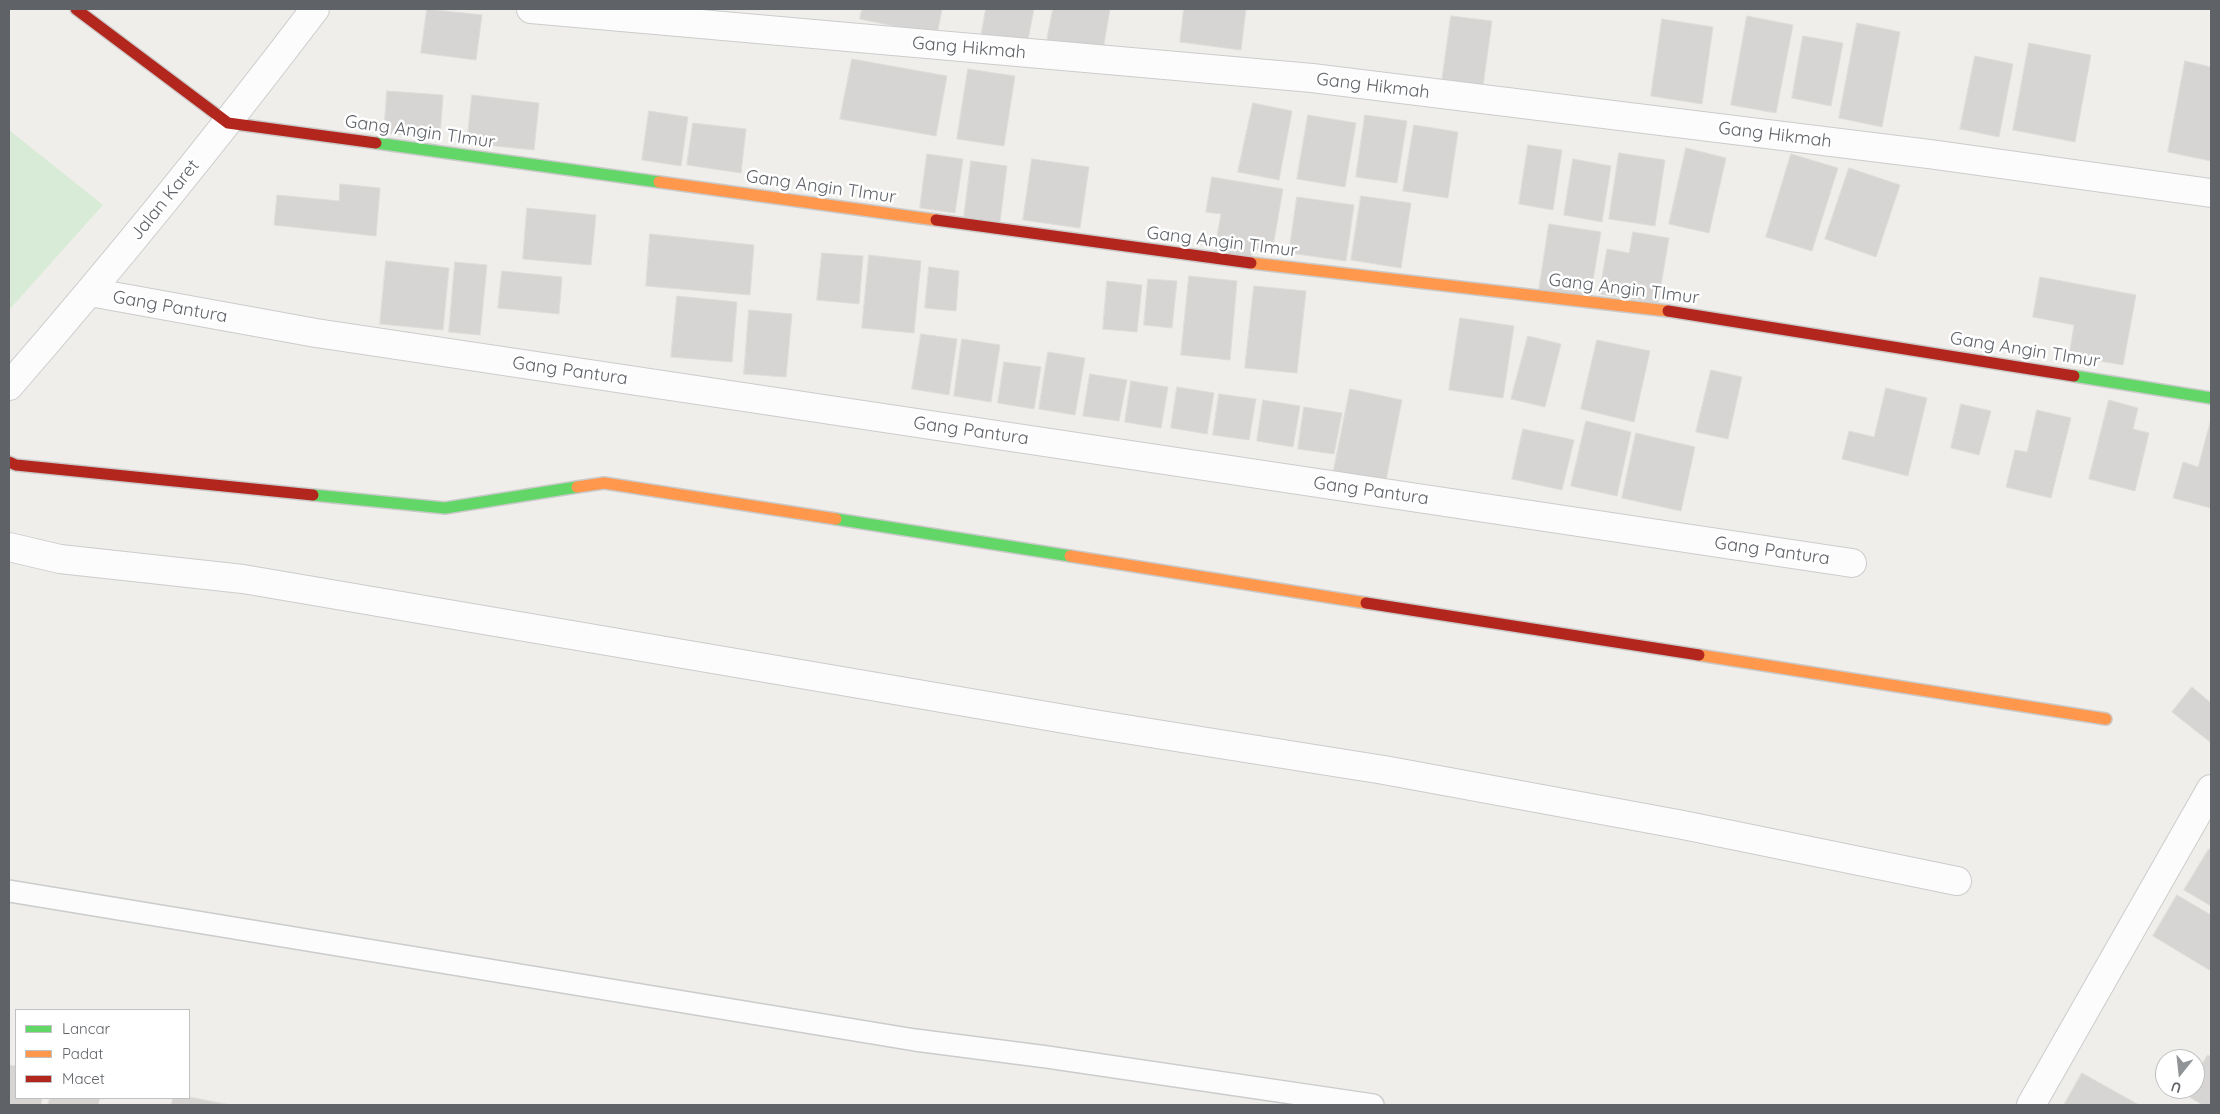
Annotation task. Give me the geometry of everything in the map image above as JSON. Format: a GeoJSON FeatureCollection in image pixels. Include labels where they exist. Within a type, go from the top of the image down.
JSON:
{"type":"FeatureCollection","features":[{"type":"Feature","properties":{"kind":"street"},"geometry":{"type":"LineString","coordinates":[[76,9],[228,124]]}},
{"type":"Feature","properties":{"kind":"street","name":"Jalan Karet"},"geometry":{"type":"LineString","coordinates":[[9,386],[90,292],[228,124],[315,9]]}},
{"type":"Feature","properties":{"kind":"street","name":"Gang Hikmah"},"geometry":{"type":"LineString","coordinates":[[531,9],[1312,78],[1910,152],[2211,192]]}},
{"type":"Feature","properties":{"kind":"street","name":"Gang Angin TImur"},"geometry":{"type":"LineString","coordinates":[[228,124],[1231,261],[1677,312],[2211,398]]}},
{"type":"Feature","properties":{"kind":"street","name":"Gang Pantura"},"geometry":{"type":"LineString","coordinates":[[90,292],[316,333],[1852,562]]}},
{"type":"Feature","properties":{"kind":"street"},"geometry":{"type":"LineString","coordinates":[[9,462],[16,465],[445,508],[604,483],[2106,719]]}},
{"type":"Feature","properties":{"kind":"street"},"geometry":{"type":"LineString","coordinates":[[9,547],[60,559],[244,579],[1100,726],[1384,770],[1693,827],[1957,880]]}},
{"type":"Feature","properties":{"kind":"street"},"geometry":{"type":"LineString","coordinates":[[2031,1105],[2211,789]]}},
{"type":"Feature","properties":{"kind":"lane"},"geometry":{"type":"LineString","coordinates":[[9,891],[915,1040],[1047,1057],[1373,1105]]}},
{"type":"Feature","properties":{"kind":"green space"},"geometry":{"type":"Polygon","coordinates":[[[9,130],[103,205],[9,310],[9,130]]]}},
{"type":"Feature","properties":{"kind":"building"},"geometry":{"type":"Polygon","coordinates":[[[427,9],[482,15],[476,60],[421,53],[427,9]]]}},
{"type":"Feature","properties":{"kind":"building"},"geometry":{"type":"Polygon","coordinates":[[[862,9],[942,9],[937,35],[860,19],[862,9]]]}},
{"type":"Feature","properties":{"kind":"building"},"geometry":{"type":"Polygon","coordinates":[[[986,9],[1034,9],[1027,45],[981,36],[986,9]]]}},
{"type":"Feature","properties":{"kind":"building"},"geometry":{"type":"Polygon","coordinates":[[[1053,9],[1110,9],[1103,50],[1047,40],[1053,9]]]}},
{"type":"Feature","properties":{"kind":"building"},"geometry":{"type":"Polygon","coordinates":[[[1184,9],[1246,9],[1241,50],[1180,42],[1184,9]]]}},
{"type":"Feature","properties":{"kind":"building"},"geometry":{"type":"Polygon","coordinates":[[[1451,16],[1492,21],[1483,86],[1442,81],[1451,16]]]}},
{"type":"Feature","properties":{"kind":"building"},"geometry":{"type":"Polygon","coordinates":[[[1747,16],[1793,25],[1776,113],[1731,105],[1747,16]]]}},
{"type":"Feature","properties":{"kind":"building"},"geometry":{"type":"Polygon","coordinates":[[[1662,19],[1713,27],[1702,104],[1651,96],[1662,19]]]}},
{"type":"Feature","properties":{"kind":"building"},"geometry":{"type":"Polygon","coordinates":[[[1857,23],[1900,32],[1882,127],[1839,118],[1857,23]]]}},
{"type":"Feature","properties":{"kind":"building"},"geometry":{"type":"Polygon","coordinates":[[[1803,36],[1843,43],[1831,106],[1792,98],[1803,36]]]}},
{"type":"Feature","properties":{"kind":"building"},"geometry":{"type":"Polygon","coordinates":[[[2029,43],[2091,55],[2075,142],[2013,130],[2029,43]]]}},
{"type":"Feature","properties":{"kind":"building"},"geometry":{"type":"Polygon","coordinates":[[[1975,56],[2013,64],[1999,137],[1960,129],[1975,56]]]}},
{"type":"Feature","properties":{"kind":"building"},"geometry":{"type":"Polygon","coordinates":[[[852,59],[947,76],[936,136],[840,119],[852,59]]]}},
{"type":"Feature","properties":{"kind":"building"},"geometry":{"type":"Polygon","coordinates":[[[2185,61],[2211,67],[2211,161],[2168,152],[2185,61]]]}},
{"type":"Feature","properties":{"kind":"building"},"geometry":{"type":"Polygon","coordinates":[[[968,69],[1015,76],[1004,146],[957,139],[968,69]]]}},
{"type":"Feature","properties":{"kind":"building"},"geometry":{"type":"Polygon","coordinates":[[[387,91],[443,95],[440,137],[384,133],[387,91]]]}},
{"type":"Feature","properties":{"kind":"building"},"geometry":{"type":"Polygon","coordinates":[[[472,95],[539,103],[534,150],[467,143],[472,95]]]}},
{"type":"Feature","properties":{"kind":"building"},"geometry":{"type":"Polygon","coordinates":[[[1253,103],[1292,111],[1279,180],[1238,172],[1253,103]]]}},
{"type":"Feature","properties":{"kind":"building"},"geometry":{"type":"Polygon","coordinates":[[[649,111],[688,117],[681,166],[642,160],[649,111]]]}},
{"type":"Feature","properties":{"kind":"building"},"geometry":{"type":"Polygon","coordinates":[[[1308,115],[1356,123],[1345,187],[1297,179],[1308,115]]]}},
{"type":"Feature","properties":{"kind":"building"},"geometry":{"type":"Polygon","coordinates":[[[1365,115],[1407,121],[1397,183],[1356,177],[1365,115]]]}},
{"type":"Feature","properties":{"kind":"building"},"geometry":{"type":"Polygon","coordinates":[[[693,123],[746,129],[741,173],[687,165],[693,123]]]}},
{"type":"Feature","properties":{"kind":"building"},"geometry":{"type":"Polygon","coordinates":[[[1414,125],[1458,132],[1448,198],[1403,191],[1414,125]]]}},
{"type":"Feature","properties":{"kind":"building"},"geometry":{"type":"Polygon","coordinates":[[[1528,145],[1562,150],[1553,210],[1519,204],[1528,145]]]}},
{"type":"Feature","properties":{"kind":"building"},"geometry":{"type":"Polygon","coordinates":[[[1686,148],[1726,158],[1709,233],[1669,224],[1686,148]]]}},
{"type":"Feature","properties":{"kind":"building"},"geometry":{"type":"Polygon","coordinates":[[[1619,153],[1665,160],[1655,226],[1609,219],[1619,153]]]}},
{"type":"Feature","properties":{"kind":"building"},"geometry":{"type":"Polygon","coordinates":[[[927,154],[963,159],[955,213],[920,208],[927,154]]]}},
{"type":"Feature","properties":{"kind":"building"},"geometry":{"type":"Polygon","coordinates":[[[1791,154],[1838,168],[1812,251],[1766,237],[1791,154]]]}},
{"type":"Feature","properties":{"kind":"building"},"geometry":{"type":"Polygon","coordinates":[[[1032,159],[1089,167],[1080,228],[1023,220],[1032,159]]]}},
{"type":"Feature","properties":{"kind":"building"},"geometry":{"type":"Polygon","coordinates":[[[1573,159],[1611,166],[1602,222],[1564,215],[1573,159]]]}},
{"type":"Feature","properties":{"kind":"building"},"geometry":{"type":"Polygon","coordinates":[[[971,161],[1007,166],[1000,222],[964,217],[971,161]]]}},
{"type":"Feature","properties":{"kind":"building"},"geometry":{"type":"Polygon","coordinates":[[[1849,168],[1900,185],[1876,257],[1825,239],[1849,168]]]}},
{"type":"Feature","properties":{"kind":"building"},"geometry":{"type":"Polygon","coordinates":[[[1212,177],[1283,189],[1272,252],[1253,249],[1251,259],[1214,253],[1221,214],[1206,212],[1212,177]]]}},
{"type":"Feature","properties":{"kind":"building"},"geometry":{"type":"Polygon","coordinates":[[[340,184],[380,188],[376,236],[274,225],[277,195],[339,201],[340,184]]]}},
{"type":"Feature","properties":{"kind":"building"},"geometry":{"type":"Polygon","coordinates":[[[1361,196],[1411,203],[1401,268],[1351,260],[1361,196]]]}},
{"type":"Feature","properties":{"kind":"building"},"geometry":{"type":"Polygon","coordinates":[[[1297,197],[1354,205],[1346,261],[1289,253],[1297,197]]]}},
{"type":"Feature","properties":{"kind":"building"},"geometry":{"type":"Polygon","coordinates":[[[527,208],[596,215],[591,265],[523,259],[527,208]]]}},
{"type":"Feature","properties":{"kind":"building"},"geometry":{"type":"Polygon","coordinates":[[[1549,224],[1601,232],[1590,298],[1539,290],[1549,224]]]}},
{"type":"Feature","properties":{"kind":"building"},"geometry":{"type":"Polygon","coordinates":[[[1633,232],[1669,238],[1658,303],[1599,294],[1607,249],[1629,253],[1633,232]]]}},
{"type":"Feature","properties":{"kind":"building"},"geometry":{"type":"Polygon","coordinates":[[[650,234],[754,245],[750,295],[646,286],[650,234]]]}},
{"type":"Feature","properties":{"kind":"building"},"geometry":{"type":"Polygon","coordinates":[[[822,253],[863,256],[859,304],[817,300],[822,253]]]}},
{"type":"Feature","properties":{"kind":"building"},"geometry":{"type":"Polygon","coordinates":[[[869,255],[921,261],[914,333],[862,328],[869,255]]]}},
{"type":"Feature","properties":{"kind":"building"},"geometry":{"type":"Polygon","coordinates":[[[386,261],[449,268],[443,330],[380,324],[386,261]]]}},
{"type":"Feature","properties":{"kind":"building"},"geometry":{"type":"Polygon","coordinates":[[[455,262],[487,265],[480,335],[449,332],[455,262]]]}},
{"type":"Feature","properties":{"kind":"building"},"geometry":{"type":"Polygon","coordinates":[[[929,267],[959,271],[956,311],[925,308],[929,267]]]}},
{"type":"Feature","properties":{"kind":"building"},"geometry":{"type":"Polygon","coordinates":[[[502,271],[562,277],[559,314],[498,308],[502,271]]]}},
{"type":"Feature","properties":{"kind":"building"},"geometry":{"type":"Polygon","coordinates":[[[1189,276],[1237,281],[1230,360],[1181,355],[1189,276]]]}},
{"type":"Feature","properties":{"kind":"building"},"geometry":{"type":"Polygon","coordinates":[[[2040,277],[2136,295],[2123,365],[2069,356],[2074,325],[2033,317],[2040,277]]]}},
{"type":"Feature","properties":{"kind":"building"},"geometry":{"type":"Polygon","coordinates":[[[1148,279],[1177,281],[1172,328],[1144,325],[1148,279]]]}},
{"type":"Feature","properties":{"kind":"building"},"geometry":{"type":"Polygon","coordinates":[[[1107,281],[1142,285],[1137,332],[1103,329],[1107,281]]]}},
{"type":"Feature","properties":{"kind":"building"},"geometry":{"type":"Polygon","coordinates":[[[1254,286],[1306,291],[1297,373],[1245,368],[1254,286]]]}},
{"type":"Feature","properties":{"kind":"building"},"geometry":{"type":"Polygon","coordinates":[[[677,296],[737,302],[732,362],[671,357],[677,296]]]}},
{"type":"Feature","properties":{"kind":"building"},"geometry":{"type":"Polygon","coordinates":[[[749,310],[792,314],[786,377],[744,374],[749,310]]]}},
{"type":"Feature","properties":{"kind":"building"},"geometry":{"type":"Polygon","coordinates":[[[1460,318],[1514,326],[1503,398],[1449,390],[1460,318]]]}},
{"type":"Feature","properties":{"kind":"building"},"geometry":{"type":"Polygon","coordinates":[[[921,334],[957,339],[949,395],[912,389],[921,334]]]}},
{"type":"Feature","properties":{"kind":"building"},"geometry":{"type":"Polygon","coordinates":[[[1528,336],[1561,344],[1545,407],[1511,399],[1528,336]]]}},
{"type":"Feature","properties":{"kind":"building"},"geometry":{"type":"Polygon","coordinates":[[[962,339],[1000,345],[991,402],[954,396],[962,339]]]}},
{"type":"Feature","properties":{"kind":"building"},"geometry":{"type":"Polygon","coordinates":[[[1597,340],[1650,351],[1634,422],[1581,409],[1597,340]]]}},
{"type":"Feature","properties":{"kind":"building"},"geometry":{"type":"Polygon","coordinates":[[[1048,352],[1085,358],[1075,415],[1039,409],[1048,352]]]}},
{"type":"Feature","properties":{"kind":"building"},"geometry":{"type":"Polygon","coordinates":[[[1004,362],[1041,367],[1034,409],[998,403],[1004,362]]]}},
{"type":"Feature","properties":{"kind":"building"},"geometry":{"type":"Polygon","coordinates":[[[1711,370],[1742,377],[1728,439],[1696,432],[1711,370]]]}},
{"type":"Feature","properties":{"kind":"building"},"geometry":{"type":"Polygon","coordinates":[[[1090,374],[1127,380],[1119,421],[1083,416],[1090,374]]]}},
{"type":"Feature","properties":{"kind":"building"},"geometry":{"type":"Polygon","coordinates":[[[1131,381],[1168,387],[1161,428],[1125,422],[1131,381]]]}},
{"type":"Feature","properties":{"kind":"building"},"geometry":{"type":"Polygon","coordinates":[[[1177,387],[1214,393],[1207,434],[1171,428],[1177,387]]]}},
{"type":"Feature","properties":{"kind":"building"},"geometry":{"type":"Polygon","coordinates":[[[1886,388],[1927,398],[1908,476],[1842,459],[1849,431],[1874,437],[1886,388]]]}},
{"type":"Feature","properties":{"kind":"building"},"geometry":{"type":"Polygon","coordinates":[[[1350,389],[1402,400],[1385,485],[1333,474],[1350,389]]]}},
{"type":"Feature","properties":{"kind":"building"},"geometry":{"type":"Polygon","coordinates":[[[1219,394],[1256,399],[1249,440],[1213,435],[1219,394]]]}},
{"type":"Feature","properties":{"kind":"building"},"geometry":{"type":"Polygon","coordinates":[[[1263,400],[1300,406],[1293,447],[1257,441],[1263,400]]]}},
{"type":"Feature","properties":{"kind":"building"},"geometry":{"type":"Polygon","coordinates":[[[2109,400],[2138,408],[2133,429],[2149,433],[2135,491],[2089,479],[2109,400]]]}},
{"type":"Feature","properties":{"kind":"building"},"geometry":{"type":"Polygon","coordinates":[[[1961,404],[1991,411],[1979,455],[1951,448],[1961,404]]]}},
{"type":"Feature","properties":{"kind":"building"},"geometry":{"type":"Polygon","coordinates":[[[1304,407],[1342,413],[1334,454],[1298,449],[1304,407]]]}},
{"type":"Feature","properties":{"kind":"building"},"geometry":{"type":"Polygon","coordinates":[[[2037,410],[2071,418],[2051,498],[2006,487],[2015,450],[2027,452],[2037,410]]]}},
{"type":"Feature","properties":{"kind":"building"},"geometry":{"type":"Polygon","coordinates":[[[2211,419],[2211,508],[2173,498],[2183,462],[2198,467],[2211,419]]]}},
{"type":"Feature","properties":{"kind":"building"},"geometry":{"type":"Polygon","coordinates":[[[1586,421],[1631,432],[1617,496],[1571,486],[1586,421]]]}},
{"type":"Feature","properties":{"kind":"building"},"geometry":{"type":"Polygon","coordinates":[[[1523,429],[1574,440],[1562,490],[1512,479],[1523,429]]]}},
{"type":"Feature","properties":{"kind":"building"},"geometry":{"type":"Polygon","coordinates":[[[1636,433],[1695,447],[1681,511],[1622,498],[1636,433]]]}},
{"type":"Feature","properties":{"kind":"building"},"geometry":{"type":"Polygon","coordinates":[[[2192,687],[2211,703],[2210,742],[2172,712],[2192,687]]]}},
{"type":"Feature","properties":{"kind":"building"},"geometry":{"type":"Polygon","coordinates":[[[2209,849],[2211,851],[2211,906],[2184,890],[2209,849]]]}},
{"type":"Feature","properties":{"kind":"building"},"geometry":{"type":"Polygon","coordinates":[[[2177,895],[2211,915],[2211,971],[2153,936],[2177,895]]]}},
{"type":"Feature","properties":{"kind":"building"},"geometry":{"type":"Polygon","coordinates":[[[2208,1055],[2211,1057],[2211,1105],[2203,1105],[2193,1099],[2205,1099],[2205,1060],[2208,1055]]]}},
{"type":"Feature","properties":{"kind":"building"},"geometry":{"type":"Polygon","coordinates":[[[9,1065],[15,1066],[15,1099],[42,1099],[41,1105],[9,1105],[9,1065]]]}},
{"type":"Feature","properties":{"kind":"building"},"geometry":{"type":"Polygon","coordinates":[[[2082,1073],[2139,1105],[2064,1105],[2082,1073]]]}},
{"type":"Feature","properties":{"kind":"building"},"geometry":{"type":"Polygon","coordinates":[[[190,1097],[230,1105],[171,1105],[173,1099],[190,1099],[190,1097]]]}},
{"type":"Feature","properties":{"kind":"building"},"geometry":{"type":"Polygon","coordinates":[[[50,1099],[100,1099],[98,1105],[48,1105],[50,1099]]]}},
{"type":"Feature","properties":{"kind":"traffic: fast"},"geometry":{"type":"LineString","coordinates":[[376,143],[659,182]]}},
{"type":"Feature","properties":{"kind":"traffic: fast"},"geometry":{"type":"LineString","coordinates":[[2074,376],[2211,398]]}},
{"type":"Feature","properties":{"kind":"traffic: fast"},"geometry":{"type":"LineString","coordinates":[[313,495],[445,508],[577,487]]}},
{"type":"Feature","properties":{"kind":"traffic: fast"},"geometry":{"type":"LineString","coordinates":[[836,519],[1070,556]]}},
{"type":"Feature","properties":{"kind":"traffic: slow"},"geometry":{"type":"LineString","coordinates":[[659,182],[936,220]]}},
{"type":"Feature","properties":{"kind":"traffic: slow"},"geometry":{"type":"LineString","coordinates":[[1251,263],[1668,311]]}},
{"type":"Feature","properties":{"kind":"traffic: slow"},"geometry":{"type":"LineString","coordinates":[[577,487],[604,483],[836,519]]}},
{"type":"Feature","properties":{"kind":"traffic: slow"},"geometry":{"type":"LineString","coordinates":[[1070,556],[1366,603]]}},
{"type":"Feature","properties":{"kind":"traffic: slow"},"geometry":{"type":"LineString","coordinates":[[1699,655],[2106,719]]}},
{"type":"Feature","properties":{"kind":"traffic: jam"},"geometry":{"type":"LineString","coordinates":[[76,9],[228,123],[376,143]]}},
{"type":"Feature","properties":{"kind":"traffic: jam"},"geometry":{"type":"LineString","coordinates":[[936,220],[1251,263]]}},
{"type":"Feature","properties":{"kind":"traffic: jam"},"geometry":{"type":"LineString","coordinates":[[1668,311],[2074,376]]}},
{"type":"Feature","properties":{"kind":"traffic: jam"},"geometry":{"type":"LineString","coordinates":[[9,462],[16,465],[313,495]]}},
{"type":"Feature","properties":{"kind":"traffic: jam"},"geometry":{"type":"LineString","coordinates":[[1366,603],[1699,655]]}}]}
